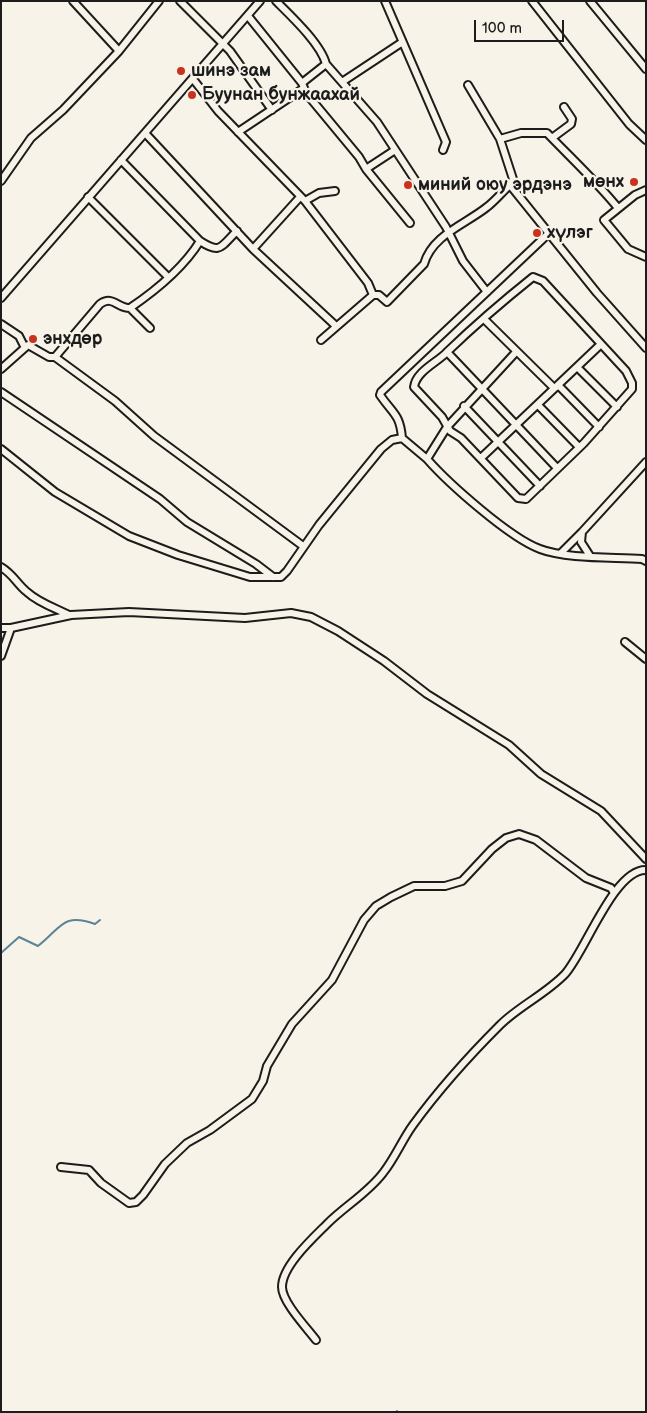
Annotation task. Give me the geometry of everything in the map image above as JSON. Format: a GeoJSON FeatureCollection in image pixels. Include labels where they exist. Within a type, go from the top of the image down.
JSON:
{"type":"FeatureCollection","features":[{"type":"Feature","properties":{"kind":"street"},"geometry":{"type":"LineString","coordinates":[[73,1],[119,51]]}},
{"type":"Feature","properties":{"kind":"street"},"geometry":{"type":"LineString","coordinates":[[1,181],[30,138],[63,110],[115,53],[119,51],[159,1]]}},
{"type":"Feature","properties":{"kind":"street"},"geometry":{"type":"LineString","coordinates":[[180,1],[224,44],[272,110]]}},
{"type":"Feature","properties":{"kind":"street"},"geometry":{"type":"LineString","coordinates":[[276,1],[324,57],[326,64],[377,122],[426,195],[463,262],[487,292]]}},
{"type":"Feature","properties":{"kind":"street"},"geometry":{"type":"LineString","coordinates":[[385,1],[446,142],[443,150]]}},
{"type":"Feature","properties":{"kind":"street"},"geometry":{"type":"LineString","coordinates":[[532,1],[629,124],[646,140]]}},
{"type":"Feature","properties":{"kind":"street"},"geometry":{"type":"LineString","coordinates":[[590,1],[646,69]]}},
{"type":"Feature","properties":{"kind":"street"},"geometry":{"type":"LineString","coordinates":[[1,298],[224,44],[248,16],[256,3]]}},
{"type":"Feature","properties":{"kind":"street"},"geometry":{"type":"LineString","coordinates":[[248,16],[410,223]]}},
{"type":"Feature","properties":{"kind":"street"},"geometry":{"type":"LineString","coordinates":[[342,82],[402,43]]}},
{"type":"Feature","properties":{"kind":"street"},"geometry":{"type":"LineString","coordinates":[[238,132],[272,110],[303,86],[326,64]]}},
{"type":"Feature","properties":{"kind":"street"},"geometry":{"type":"LineString","coordinates":[[193,79],[238,132],[303,199],[368,283],[373,295]]}},
{"type":"Feature","properties":{"kind":"street"},"geometry":{"type":"LineString","coordinates":[[321,340],[373,295],[379,294],[387,302],[391,299],[424,264],[426,256],[448,232],[487,207],[510,185],[513,179],[500,139],[468,85]]}},
{"type":"Feature","properties":{"kind":"street"},"geometry":{"type":"LineString","coordinates":[[552,138],[571,124],[572,118],[564,107]]}},
{"type":"Feature","properties":{"kind":"street"},"geometry":{"type":"LineString","coordinates":[[145,133],[253,248],[336,326]]}},
{"type":"Feature","properties":{"kind":"street"},"geometry":{"type":"LineString","coordinates":[[500,139],[521,133],[547,133],[583,172],[599,185],[618,208]]}},
{"type":"Feature","properties":{"kind":"street"},"geometry":{"type":"LineString","coordinates":[[366,169],[395,150]]}},
{"type":"Feature","properties":{"kind":"street"},"geometry":{"type":"LineString","coordinates":[[121,160],[200,241],[212,250],[218,249],[237,231]]}},
{"type":"Feature","properties":{"kind":"street"},"geometry":{"type":"LineString","coordinates":[[510,185],[548,234],[646,348]]}},
{"type":"Feature","properties":{"kind":"street"},"geometry":{"type":"LineString","coordinates":[[646,190],[618,208],[604,220],[628,248],[646,258]]}},
{"type":"Feature","properties":{"kind":"street"},"geometry":{"type":"LineString","coordinates":[[253,248],[303,199],[319,193],[335,191]]}},
{"type":"Feature","properties":{"kind":"street"},"geometry":{"type":"LineString","coordinates":[[88,197],[168,277]]}},
{"type":"Feature","properties":{"kind":"street"},"geometry":{"type":"LineString","coordinates":[[548,234],[380,395],[387,406],[399,418],[402,438],[427,459],[454,486],[520,538],[540,549],[561,553],[642,559],[646,561]]}},
{"type":"Feature","properties":{"kind":"street"},"geometry":{"type":"LineString","coordinates":[[56,357],[100,304],[105,300],[113,300],[124,308],[130,308],[168,277],[190,255],[200,241]]}},
{"type":"Feature","properties":{"kind":"street"},"geometry":{"type":"LineString","coordinates":[[533,278],[540,278],[626,372],[632,383],[632,389],[617,407],[526,499],[518,498],[481,458],[447,427],[442,418],[414,387],[415,382],[424,372],[484,319],[533,278]]}},
{"type":"Feature","properties":{"kind":"street"},"geometry":{"type":"LineString","coordinates":[[130,308],[150,328]]}},
{"type":"Feature","properties":{"kind":"street"},"geometry":{"type":"LineString","coordinates":[[484,319],[554,388],[562,389],[598,427]]}},
{"type":"Feature","properties":{"kind":"street"},"geometry":{"type":"LineString","coordinates":[[1,324],[19,336],[24,346]]}},
{"type":"Feature","properties":{"kind":"street"},"geometry":{"type":"LineString","coordinates":[[1,369],[24,346],[28,345],[49,357],[56,357],[115,401],[154,436],[304,546]]}},
{"type":"Feature","properties":{"kind":"street"},"geometry":{"type":"LineString","coordinates":[[481,458],[499,443],[600,345]]}},
{"type":"Feature","properties":{"kind":"street"},"geometry":{"type":"LineString","coordinates":[[447,352],[480,389],[557,468]]}},
{"type":"Feature","properties":{"kind":"street"},"geometry":{"type":"LineString","coordinates":[[427,459],[447,427],[464,406],[516,352]]}},
{"type":"Feature","properties":{"kind":"street"},"geometry":{"type":"LineString","coordinates":[[577,367],[617,407]]}},
{"type":"Feature","properties":{"kind":"street"},"geometry":{"type":"LineString","coordinates":[[1,392],[160,499],[187,522],[256,564],[273,577]]}},
{"type":"Feature","properties":{"kind":"street"},"geometry":{"type":"LineString","coordinates":[[538,405],[579,447]]}},
{"type":"Feature","properties":{"kind":"street"},"geometry":{"type":"LineString","coordinates":[[464,406],[540,486]]}},
{"type":"Feature","properties":{"kind":"street"},"geometry":{"type":"LineString","coordinates":[[1,448],[55,492],[122,532],[178,555],[250,577],[273,577],[283,576],[297,559],[304,546],[381,449],[392,440],[402,438]]}},
{"type":"Feature","properties":{"kind":"street"},"geometry":{"type":"LineString","coordinates":[[561,553],[646,462]]}},
{"type":"Feature","properties":{"kind":"street"},"geometry":{"type":"LineString","coordinates":[[582,532],[581,542],[590,556]]}},
{"type":"Feature","properties":{"kind":"street"},"geometry":{"type":"LineString","coordinates":[[1,567],[12,573],[26,592],[45,604],[71,615]]}},
{"type":"Feature","properties":{"kind":"street"},"geometry":{"type":"LineString","coordinates":[[1,628],[11,628],[71,615],[129,612],[245,618],[291,613],[311,617],[338,631],[384,661],[427,694],[509,745],[541,774],[601,810],[646,859]]}},
{"type":"Feature","properties":{"kind":"street"},"geometry":{"type":"LineString","coordinates":[[1,656],[11,628]]}},
{"type":"Feature","properties":{"kind":"street"},"geometry":{"type":"LineString","coordinates":[[625,642],[646,659]]}},
{"type":"Feature","properties":{"kind":"street"},"geometry":{"type":"LineString","coordinates":[[61,1167],[89,1170],[101,1183],[128,1203],[136,1202],[151,1186],[165,1164],[187,1142],[210,1130],[252,1099],[263,1081],[267,1066],[292,1024],[332,980],[359,926],[369,913],[390,896],[407,888],[422,885],[452,885],[462,881],[484,856],[506,838],[518,834],[536,840],[586,878],[611,888],[614,893]]}},
{"type":"Feature","properties":{"kind":"street"},"geometry":{"type":"LineString","coordinates":[[316,1340],[288,1302],[282,1288],[284,1276],[303,1249],[322,1229],[379,1178],[396,1156],[412,1126],[481,1044],[501,1024],[564,974],[577,958],[589,931],[625,880],[637,871],[646,870]]}},
{"type":"Feature","properties":{"kind":"waterway"},"geometry":{"type":"LineString","coordinates":[[1,953],[19,937],[38,946],[69,921],[76,920],[95,924],[100,920]]}},
{"type":"Feature","properties":{"kind":"place","name":"шинэ зам"},"geometry":{"type":"Point","coordinates":[181,71]}},
{"type":"Feature","properties":{"kind":"place","name":"Буунан бунжаахай"},"geometry":{"type":"Point","coordinates":[192,95]}},
{"type":"Feature","properties":{"kind":"place","name":"мөнх"},"geometry":{"type":"Point","coordinates":[634,182]}},
{"type":"Feature","properties":{"kind":"place","name":"миний оюу эрдэнэ"},"geometry":{"type":"Point","coordinates":[408,185]}},
{"type":"Feature","properties":{"kind":"place","name":"хүлэг"},"geometry":{"type":"Point","coordinates":[537,233]}},
{"type":"Feature","properties":{"kind":"place","name":"энхдөр"},"geometry":{"type":"Point","coordinates":[33,339]}}]}
